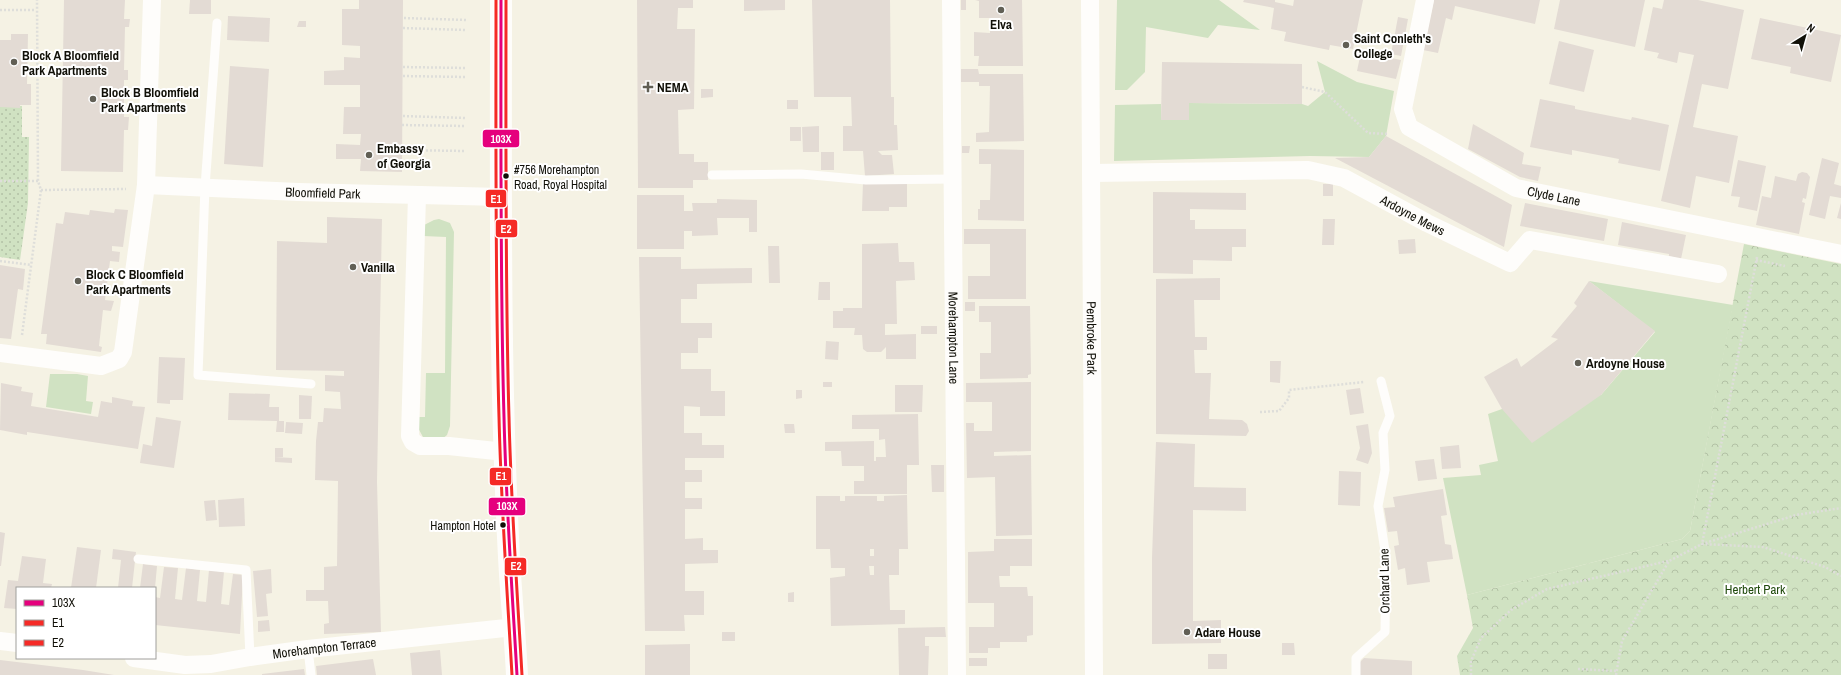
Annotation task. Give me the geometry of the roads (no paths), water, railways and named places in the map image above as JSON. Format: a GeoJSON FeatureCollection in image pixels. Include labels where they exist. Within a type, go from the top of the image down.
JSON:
{"type":"FeatureCollection","features":[{"type":"Feature","properties":{"kind":"main road"},"geometry":{"type":"LineString","coordinates":[[501,0],[501,197],[505,452],[509,558],[515,627],[517,675]]}},
{"type":"Feature","properties":{"kind":"street"},"geometry":{"type":"LineString","coordinates":[[0,353],[101,366],[119,359],[123,352],[146,185],[152,0]]}},
{"type":"Feature","properties":{"kind":"street","name":"Morehampton Lane"},"geometry":{"type":"LineString","coordinates":[[951,0],[957,675]]}},
{"type":"Feature","properties":{"kind":"street","name":"Pembroke Park"},"geometry":{"type":"LineString","coordinates":[[1090,0],[1094,675]]}},
{"type":"Feature","properties":{"kind":"street","name":"Clyde Lane"},"geometry":{"type":"LineString","coordinates":[[1425,0],[1403,109],[1409,127],[1516,188],[1841,254]]}},
{"type":"Feature","properties":{"kind":"street","name":"Ardoyne Mews"},"geometry":{"type":"LineString","coordinates":[[1092,173],[1308,170],[1344,178],[1426,223],[1510,263],[1530,240],[1718,274]]}},
{"type":"Feature","properties":{"kind":"street","name":"Bloomfield Park"},"geometry":{"type":"LineString","coordinates":[[146,185],[417,196],[501,197]]}},
{"type":"Feature","properties":{"kind":"street"},"geometry":{"type":"LineString","coordinates":[[417,196],[410,436],[413,442],[420,446],[449,446],[505,452]]}},
{"type":"Feature","properties":{"kind":"street","name":"Morehampton Terrace"},"geometry":{"type":"LineString","coordinates":[[141,659],[185,665],[212,664],[308,649],[515,627]]}},
{"type":"Feature","properties":{"kind":"street"},"geometry":{"type":"LineString","coordinates":[[0,641],[16,643]]}},
{"type":"Feature","properties":{"kind":"lane"},"geometry":{"type":"LineString","coordinates":[[217,23],[205,187],[198,375],[311,384]]}},
{"type":"Feature","properties":{"kind":"lane"},"geometry":{"type":"LineString","coordinates":[[712,174],[801,174],[866,180],[953,179]]}},
{"type":"Feature","properties":{"kind":"lane","name":"Orchard Lane"},"geometry":{"type":"LineString","coordinates":[[1356,675],[1356,658],[1385,632],[1386,558],[1378,506],[1385,470],[1383,433],[1390,416],[1381,381]]}},
{"type":"Feature","properties":{"kind":"lane"},"geometry":{"type":"LineString","coordinates":[[138,559],[246,570],[250,657]]}},
{"type":"Feature","properties":{"kind":"lane"},"geometry":{"type":"LineString","coordinates":[[308,649],[310,675]]}},
{"type":"Feature","properties":{"kind":"place","name":"Elva"},"geometry":{"type":"Point","coordinates":[1001,10]}},
{"type":"Feature","properties":{"kind":"place","name":"Saint Conleth's College"},"geometry":{"type":"Point","coordinates":[1346,45]}},
{"type":"Feature","properties":{"kind":"place","name":"Block A Bloomfield Park Apartments"},"geometry":{"type":"Point","coordinates":[14,62]}},
{"type":"Feature","properties":{"kind":"place","name":"NEMA"},"geometry":{"type":"Point","coordinates":[648,87]}},
{"type":"Feature","properties":{"kind":"place","name":"Block B Bloomfield Park Apartments"},"geometry":{"type":"Point","coordinates":[93,99]}},
{"type":"Feature","properties":{"kind":"place","name":"Embassy of Georgia"},"geometry":{"type":"Point","coordinates":[369,155]}},
{"type":"Feature","properties":{"kind":"place","name":"#756 Morehampton Road, Royal Hospital"},"geometry":{"type":"Point","coordinates":[506,176]}},
{"type":"Feature","properties":{"kind":"place","name":"Vanilla"},"geometry":{"type":"Point","coordinates":[353,267]}},
{"type":"Feature","properties":{"kind":"place","name":"Block C Bloomfield Park Apartments"},"geometry":{"type":"Point","coordinates":[78,281]}},
{"type":"Feature","properties":{"kind":"place","name":"Ardoyne House"},"geometry":{"type":"Point","coordinates":[1578,363]}},
{"type":"Feature","properties":{"kind":"place","name":"Hampton Hotel"},"geometry":{"type":"Point","coordinates":[503,525]}},
{"type":"Feature","properties":{"kind":"place","name":"Adare House"},"geometry":{"type":"Point","coordinates":[1187,632]}},
{"type":"Feature","properties":{"kind":"park label","name":"Herbert Park"},"geometry":{"type":"Point","coordinates":[1755,589]}}]}
